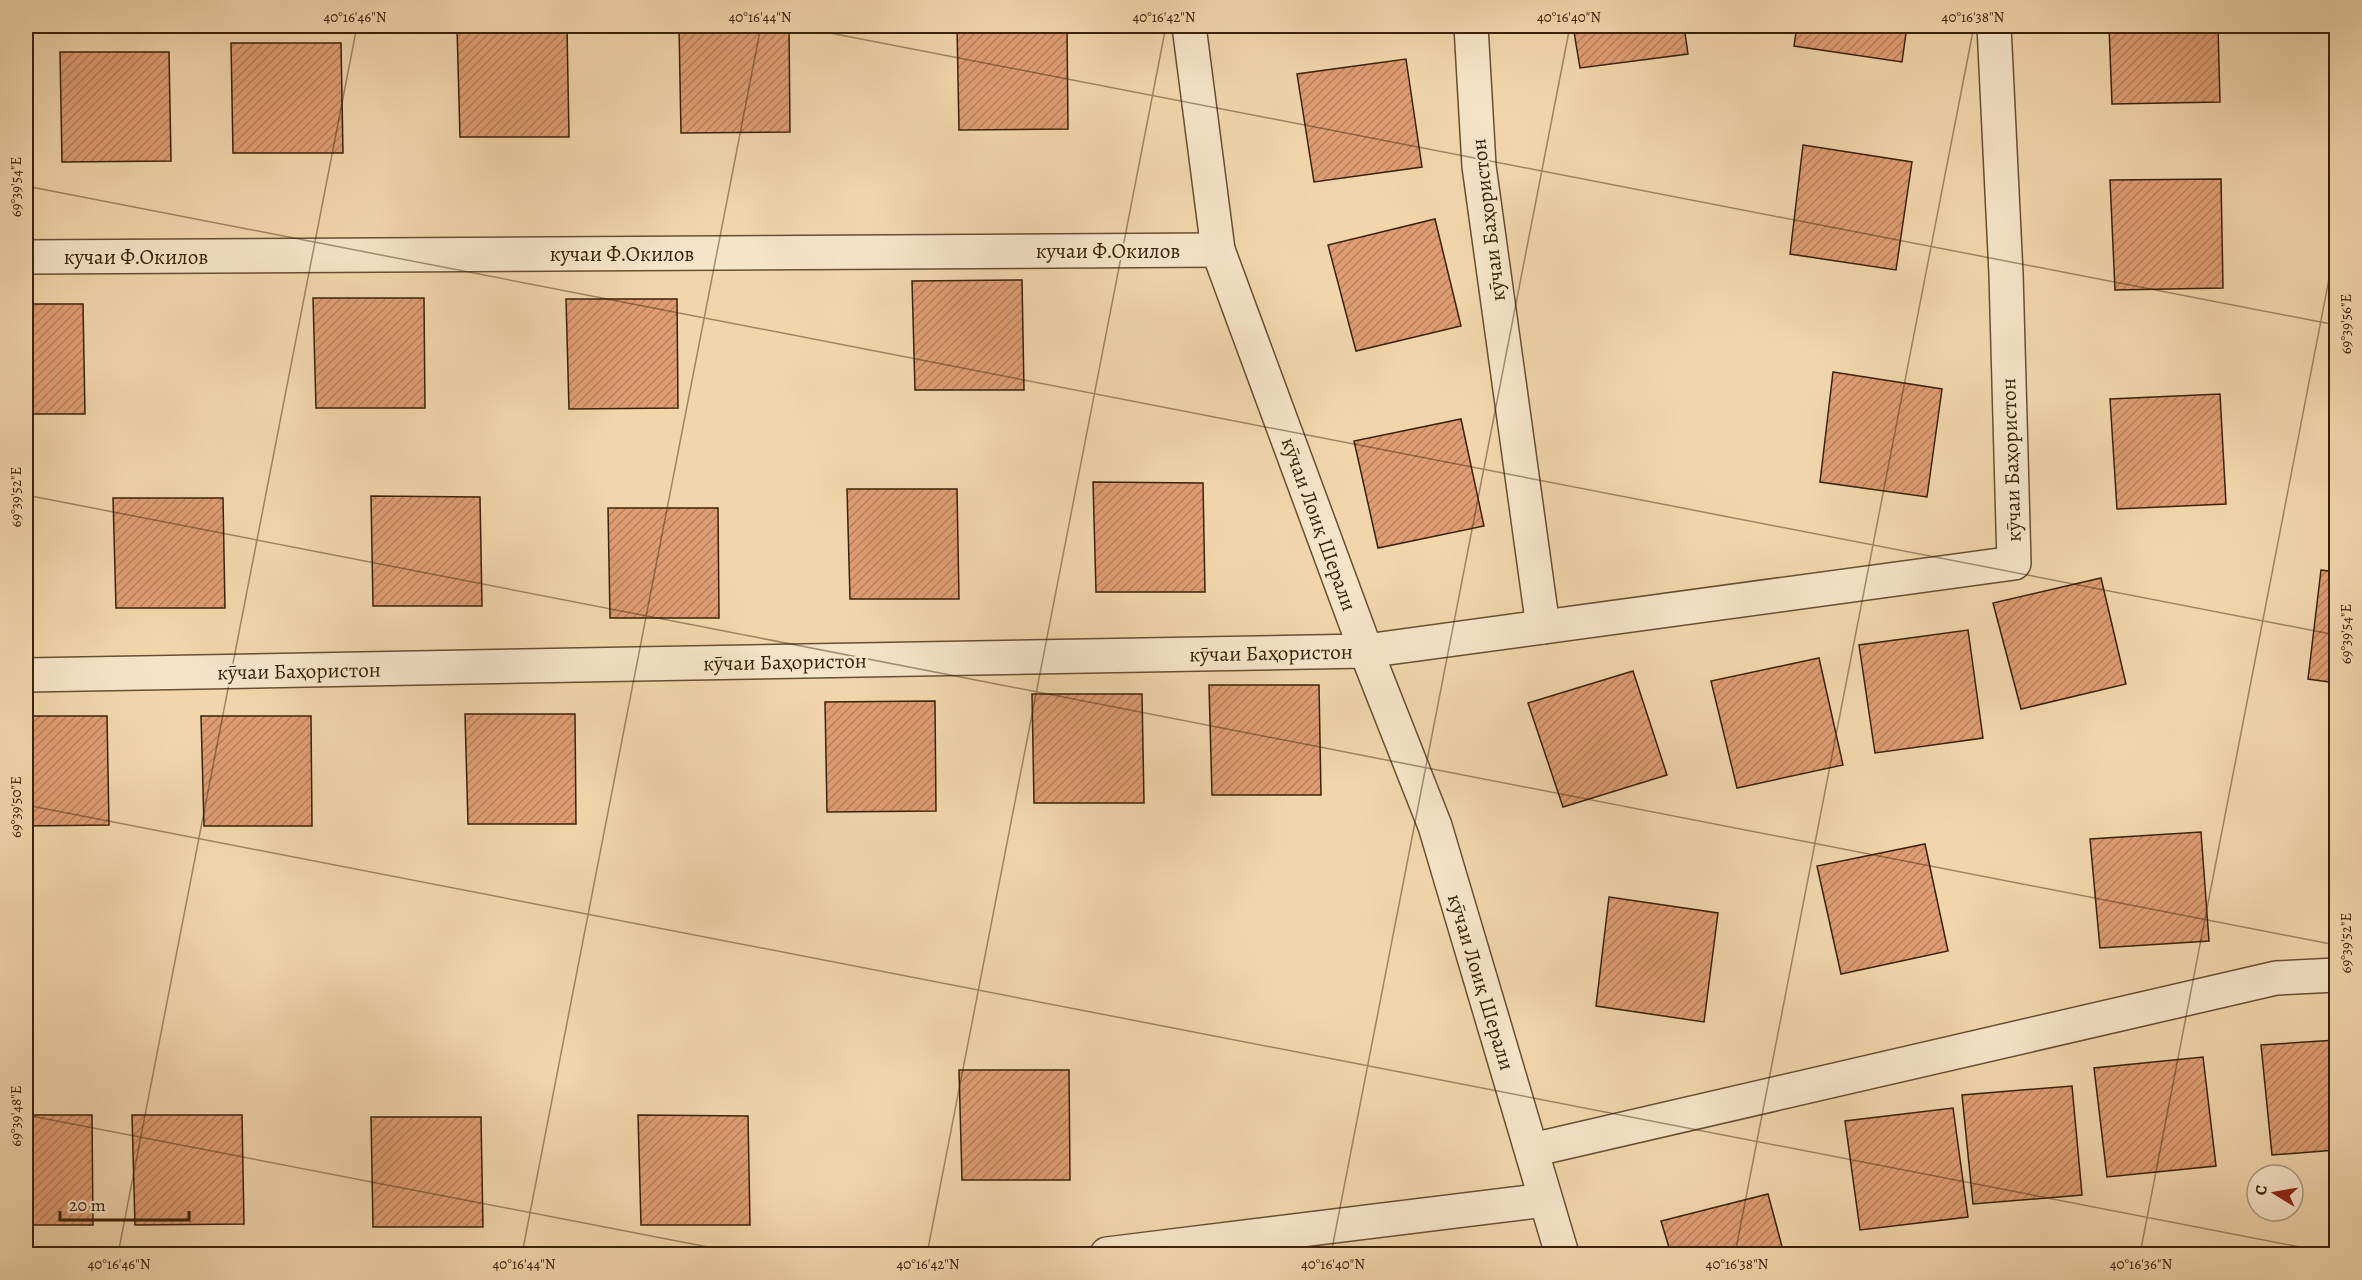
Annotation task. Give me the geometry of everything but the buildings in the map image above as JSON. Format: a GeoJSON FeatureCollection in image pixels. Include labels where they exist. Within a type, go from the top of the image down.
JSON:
{"type":"FeatureCollection","features":[{"type":"Feature","properties":{"kind":"street","name":"кӯчаи Лоиқ Шерали"},"geometry":{"type":"LineString","coordinates":[[1189,26],[1218,250],[1366,651],[1435,826],[1562,1254]]}},
{"type":"Feature","properties":{"kind":"street","name":"кӯчаи Баҳористон"},"geometry":{"type":"LineString","coordinates":[[1472,26],[1479,165],[1542,627]]}},
{"type":"Feature","properties":{"kind":"street","name":"кӯчаи Баҳористон"},"geometry":{"type":"LineString","coordinates":[[26,675],[1366,651],[2013,563],[2006,274],[1994,26]]}},
{"type":"Feature","properties":{"kind":"street","name":"кучаи Ф.Окилов"},"geometry":{"type":"LineString","coordinates":[[26,257],[1218,250]]}},
{"type":"Feature","properties":{"kind":"street"},"geometry":{"type":"LineString","coordinates":[[1532,1150],[2276,978],[2337,975]]}},
{"type":"Feature","properties":{"kind":"street"},"geometry":{"type":"LineString","coordinates":[[1107,1254],[1545,1200]]}}]}
